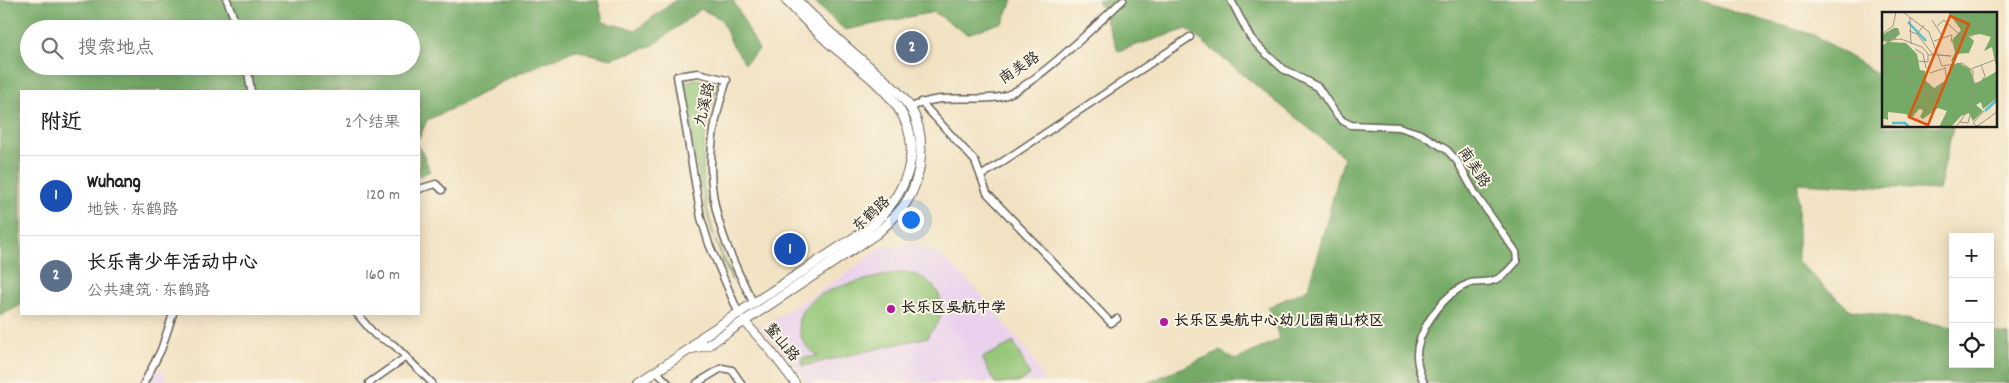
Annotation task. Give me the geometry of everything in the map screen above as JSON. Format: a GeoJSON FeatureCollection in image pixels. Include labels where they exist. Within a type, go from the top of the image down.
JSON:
{"type":"FeatureCollection","features":[{"type":"Feature","properties":{"kind":"main road","name":"东鹤路"},"geometry":{"type":"LineString","coordinates":[[741,318],[754,304],[855,238],[882,216],[898,196],[910,167],[909,137],[898,108],[864,72],[826,40],[786,0]]}},
{"type":"Feature","properties":{"kind":"main road","name":"东鹤路"},"geometry":{"type":"LineString","coordinates":[[638,383],[690,349],[702,337],[741,318],[876,234],[894,218],[908,200],[921,155],[919,131],[910,108],[897,91],[816,21],[797,0]]}},
{"type":"Feature","properties":{"kind":"street"},"geometry":{"type":"LineString","coordinates":[[227,0],[235,20]]}},
{"type":"Feature","properties":{"kind":"street","name":"南美路"},"geometry":{"type":"LineString","coordinates":[[910,108],[921,102],[940,98],[992,97],[1010,94],[1043,70],[1123,0]]}},
{"type":"Feature","properties":{"kind":"street","name":"南美路"},"geometry":{"type":"LineString","coordinates":[[1231,0],[1250,37],[1261,49],[1283,69],[1318,86],[1336,114],[1343,121],[1352,125],[1399,127],[1420,134],[1447,150],[1457,161],[1476,195],[1516,252],[1517,261],[1503,276],[1496,281],[1468,284],[1445,302],[1432,318],[1418,345],[1417,358],[1424,383]]}},
{"type":"Feature","properties":{"kind":"street"},"geometry":{"type":"LineString","coordinates":[[981,176],[1190,37]]}},
{"type":"Feature","properties":{"kind":"street","name":"九溪路"},"geometry":{"type":"LineString","coordinates":[[741,318],[709,244],[701,218],[677,76],[698,73],[727,80],[714,119],[710,164],[712,198],[724,243],[754,304]]}},
{"type":"Feature","properties":{"kind":"street"},"geometry":{"type":"LineString","coordinates":[[248,75],[250,90]]}},
{"type":"Feature","properties":{"kind":"street"},"geometry":{"type":"LineString","coordinates":[[921,102],[975,161],[987,193],[1111,323],[1117,319]]}},
{"type":"Feature","properties":{"kind":"street"},"geometry":{"type":"LineString","coordinates":[[420,190],[436,184],[442,190]]}},
{"type":"Feature","properties":{"kind":"street"},"geometry":{"type":"LineString","coordinates":[[144,383],[161,350],[173,315]]}},
{"type":"Feature","properties":{"kind":"street"},"geometry":{"type":"LineString","coordinates":[[357,315],[375,335],[394,346],[432,383]]}},
{"type":"Feature","properties":{"kind":"street","name":"鳌山路"},"geometry":{"type":"LineString","coordinates":[[741,318],[770,350],[792,382]]}},
{"type":"Feature","properties":{"kind":"street"},"geometry":{"type":"LineString","coordinates":[[369,383],[406,357]]}},
{"type":"Feature","properties":{"kind":"street"},"geometry":{"type":"LineString","coordinates":[[696,383],[722,368],[732,370],[741,383]]}},
{"type":"Feature","properties":{"kind":"street"},"geometry":{"type":"LineString","coordinates":[[656,371],[668,383]]}},
{"type":"Feature","properties":{"kind":"shaded area","name":"长乐区吴航中学"},"geometry":{"type":"Polygon","coordinates":[[[915,244],[937,254],[977,290],[1030,355],[1045,382],[806,383],[796,366],[760,328],[845,275],[882,247],[915,244]]]}},
{"type":"Feature","properties":{"kind":"shaded area"},"geometry":{"type":"Polygon","coordinates":[[[163,369],[167,383],[147,383],[153,372],[163,369]]]}},
{"type":"Feature","properties":{"kind":"green space"},"geometry":{"type":"Polygon","coordinates":[[[0,0],[598,0],[603,22],[636,30],[676,0],[733,0],[759,50],[745,63],[732,44],[721,19],[701,9],[652,46],[611,59],[575,50],[511,77],[458,106],[427,120],[420,136],[420,90],[161,90],[158,88],[157,90],[20,90],[20,306],[0,316],[0,0]]]}},
{"type":"Feature","properties":{"kind":"green space"},"geometry":{"type":"Polygon","coordinates":[[[812,0],[1013,0],[1003,22],[967,34],[934,12],[845,30],[812,0]]]}},
{"type":"Feature","properties":{"kind":"green space"},"geometry":{"type":"Polygon","coordinates":[[[1098,0],[1694,0],[1814,35],[1882,76],[1882,128],[1953,128],[1939,190],[1798,183],[1798,262],[1850,310],[1949,326],[1949,368],[1994,368],[1994,333],[2009,335],[2009,383],[1147,383],[1220,351],[1236,360],[1280,339],[1268,307],[1308,289],[1344,157],[1187,29],[1118,51],[1098,0]]]}},
{"type":"Feature","properties":{"kind":"green space"},"geometry":{"type":"Polygon","coordinates":[[[695,79],[719,84],[707,122],[703,161],[706,200],[715,239],[706,209],[695,159],[684,82],[695,79]]]}},
{"type":"Feature","properties":{"kind":"green space"},"geometry":{"type":"Polygon","coordinates":[[[420,147],[430,171],[420,176],[420,147]]]}},
{"type":"Feature","properties":{"kind":"green space"},"geometry":{"type":"Polygon","coordinates":[[[715,239],[730,271],[732,281],[721,257],[715,239]]]}},
{"type":"Feature","properties":{"kind":"green space"},"geometry":{"type":"Polygon","coordinates":[[[903,272],[925,280],[939,295],[942,305],[941,315],[937,325],[928,334],[928,337],[803,366],[802,358],[818,356],[805,345],[799,328],[801,314],[809,303],[822,294],[838,287],[903,272]]]}},
{"type":"Feature","properties":{"kind":"green space"},"geometry":{"type":"Polygon","coordinates":[[[1014,342],[1030,376],[1017,383],[995,383],[982,358],[1014,342]]]}},
{"type":"Feature","properties":{"kind":"place","name":"长乐青少年活动中心"},"geometry":{"type":"Point","coordinates":[912,47]}},
{"type":"Feature","properties":{"kind":"place","name":"Wuhang"},"geometry":{"type":"Point","coordinates":[790,249]}},
{"type":"Feature","properties":{"kind":"place","name":"长乐区吴航中学"},"geometry":{"type":"Point","coordinates":[891,309]}},
{"type":"Feature","properties":{"kind":"place","name":"长乐区吴航中心幼儿园南山校区"},"geometry":{"type":"Point","coordinates":[1164,322]}}]}
